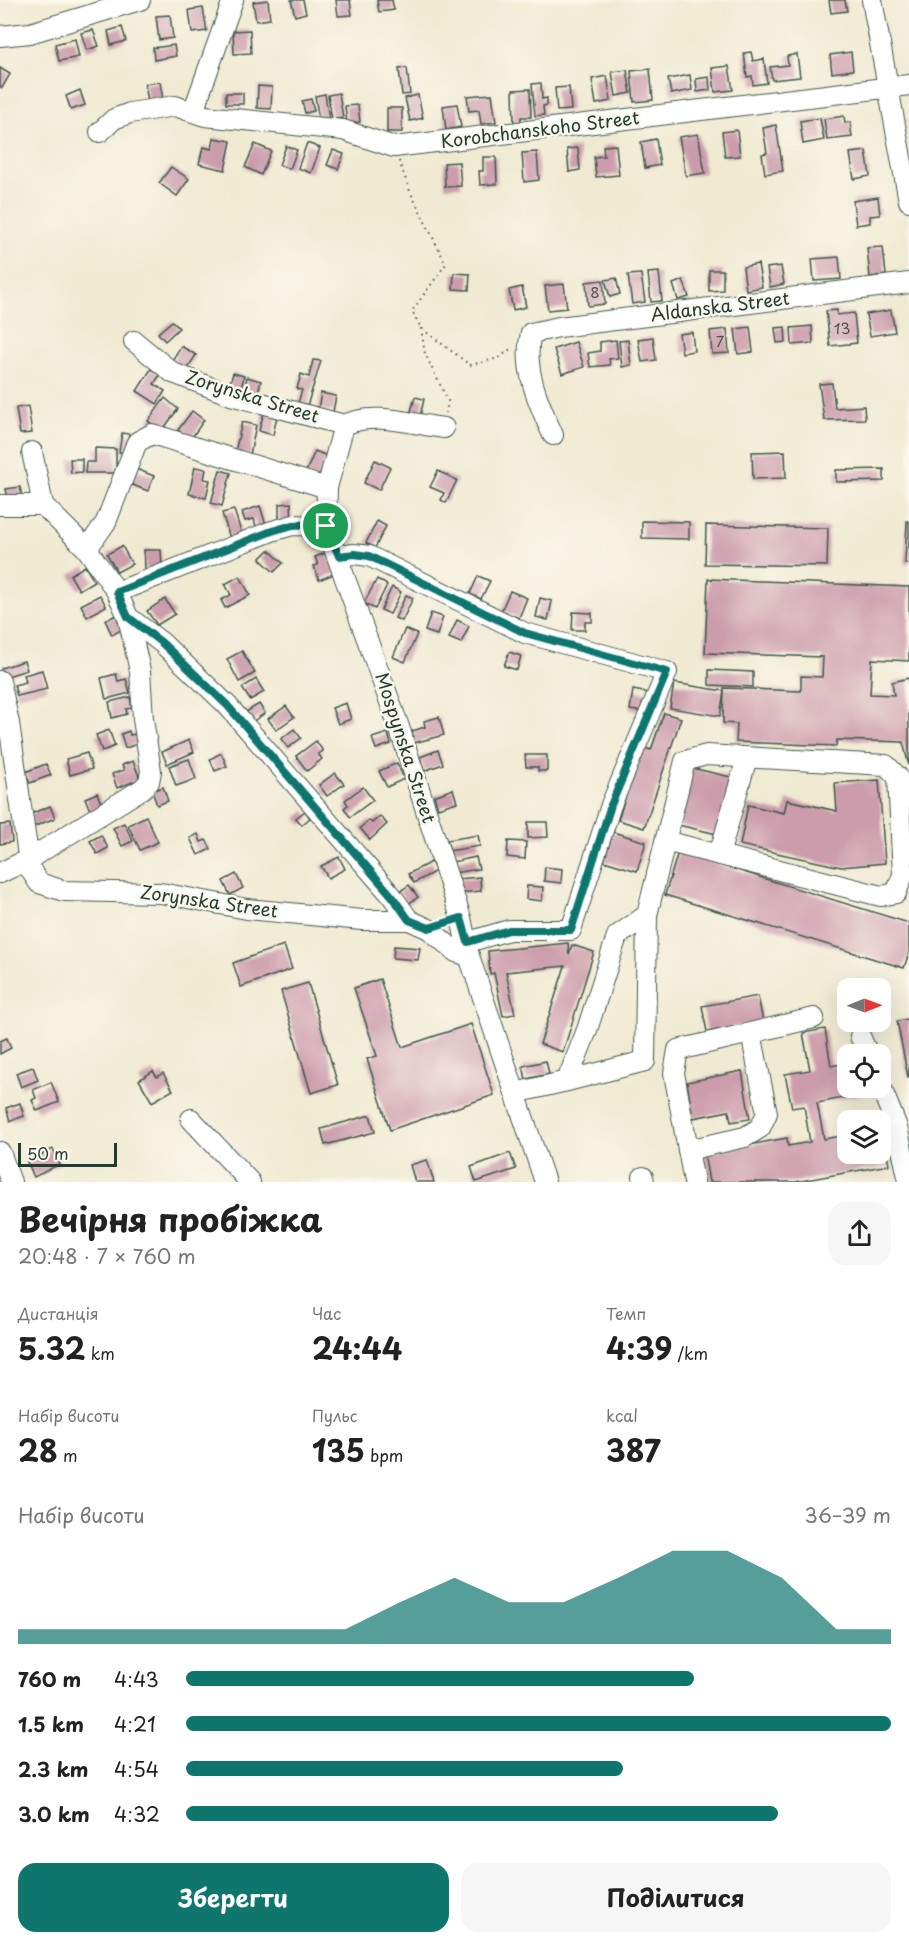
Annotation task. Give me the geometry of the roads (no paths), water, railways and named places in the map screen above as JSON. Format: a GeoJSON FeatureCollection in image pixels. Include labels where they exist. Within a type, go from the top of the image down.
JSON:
{"type":"FeatureCollection","features":[{"type":"Feature","properties":{"kind":"street"},"geometry":{"type":"LineString","coordinates":[[0,36],[30,33],[140,0]]}},
{"type":"Feature","properties":{"kind":"street"},"geometry":{"type":"LineString","coordinates":[[184,109],[233,0]]}},
{"type":"Feature","properties":{"kind":"street"},"geometry":{"type":"LineString","coordinates":[[872,0],[909,201]]}},
{"type":"Feature","properties":{"kind":"street","name":"Korobchanskoho Street"},"geometry":{"type":"LineString","coordinates":[[100,132],[114,119],[130,113],[184,109],[205,116],[343,130],[394,147],[909,85]]}},
{"type":"Feature","properties":{"kind":"street","name":"Aldanska Street"},"geometry":{"type":"LineString","coordinates":[[553,435],[538,403],[529,366],[527,349],[531,333],[559,327],[909,283]]}},
{"type":"Feature","properties":{"kind":"street","name":"Zorynska Street"},"geometry":{"type":"LineString","coordinates":[[134,341],[173,373],[231,395],[344,425]]}},
{"type":"Feature","properties":{"kind":"street"},"geometry":{"type":"LineString","coordinates":[[344,425],[358,418],[372,417],[444,428]]}},
{"type":"Feature","properties":{"kind":"street","name":"Mospynska Street"},"geometry":{"type":"LineString","coordinates":[[344,425],[327,488],[326,526],[339,556],[399,727],[545,1182]]}},
{"type":"Feature","properties":{"kind":"street"},"geometry":{"type":"LineString","coordinates":[[87,549],[106,522],[137,442],[152,434],[327,488]]}},
{"type":"Feature","properties":{"kind":"street"},"geometry":{"type":"LineString","coordinates":[[0,873],[29,859],[142,789],[149,782],[151,771],[143,719],[140,671],[128,617],[117,592],[87,549],[43,505],[32,453]]}},
{"type":"Feature","properties":{"kind":"street"},"geometry":{"type":"LineString","coordinates":[[0,505],[43,505]]}},
{"type":"Feature","properties":{"kind":"street"},"geometry":{"type":"LineString","coordinates":[[117,592],[272,531],[293,525],[326,526]]}},
{"type":"Feature","properties":{"kind":"street"},"geometry":{"type":"LineString","coordinates":[[339,556],[354,554],[369,556],[525,633],[667,672],[611,805],[571,930],[509,930],[469,949]]}},
{"type":"Feature","properties":{"kind":"street"},"geometry":{"type":"LineString","coordinates":[[128,617],[162,643],[227,705],[392,896],[409,920]]}},
{"type":"Feature","properties":{"kind":"street"},"geometry":{"type":"LineString","coordinates":[[140,671],[162,643]]}},
{"type":"Feature","properties":{"kind":"street","name":"Zorynska Street"},"geometry":{"type":"LineString","coordinates":[[0,681],[9,723],[29,859],[33,878],[39,883],[64,891],[161,893],[247,909],[362,920],[409,920],[429,928],[456,952],[469,949]]}},
{"type":"Feature","properties":{"kind":"street"},"geometry":{"type":"LineString","coordinates":[[515,1093],[645,1061],[647,915],[665,841],[686,761],[705,755],[886,765],[898,777],[903,875],[896,893],[881,896],[665,841]]}},
{"type":"Feature","properties":{"kind":"street"},"geometry":{"type":"LineString","coordinates":[[719,855],[747,758]]}},
{"type":"Feature","properties":{"kind":"street"},"geometry":{"type":"LineString","coordinates":[[567,1081],[587,1030],[617,936],[647,915]]}},
{"type":"Feature","properties":{"kind":"street"},"geometry":{"type":"LineString","coordinates":[[429,928],[461,918]]}},
{"type":"Feature","properties":{"kind":"street"},"geometry":{"type":"LineString","coordinates":[[694,1182],[674,1073],[678,1050],[814,1018]]}},
{"type":"Feature","properties":{"kind":"street"},"geometry":{"type":"LineString","coordinates":[[688,1149],[745,1137],[760,1128],[767,1113],[751,1033]]}},
{"type":"Feature","properties":{"kind":"street"},"geometry":{"type":"LineString","coordinates":[[860,1035],[864,1044]]}},
{"type":"Feature","properties":{"kind":"street"},"geometry":{"type":"LineString","coordinates":[[885,1098],[897,1127],[909,1181]]}},
{"type":"Feature","properties":{"kind":"street"},"geometry":{"type":"LineString","coordinates":[[191,1119],[250,1182]]}},
{"type":"Feature","properties":{"kind":"street"},"geometry":{"type":"LineString","coordinates":[[0,1152],[11,1182]]}}]}
